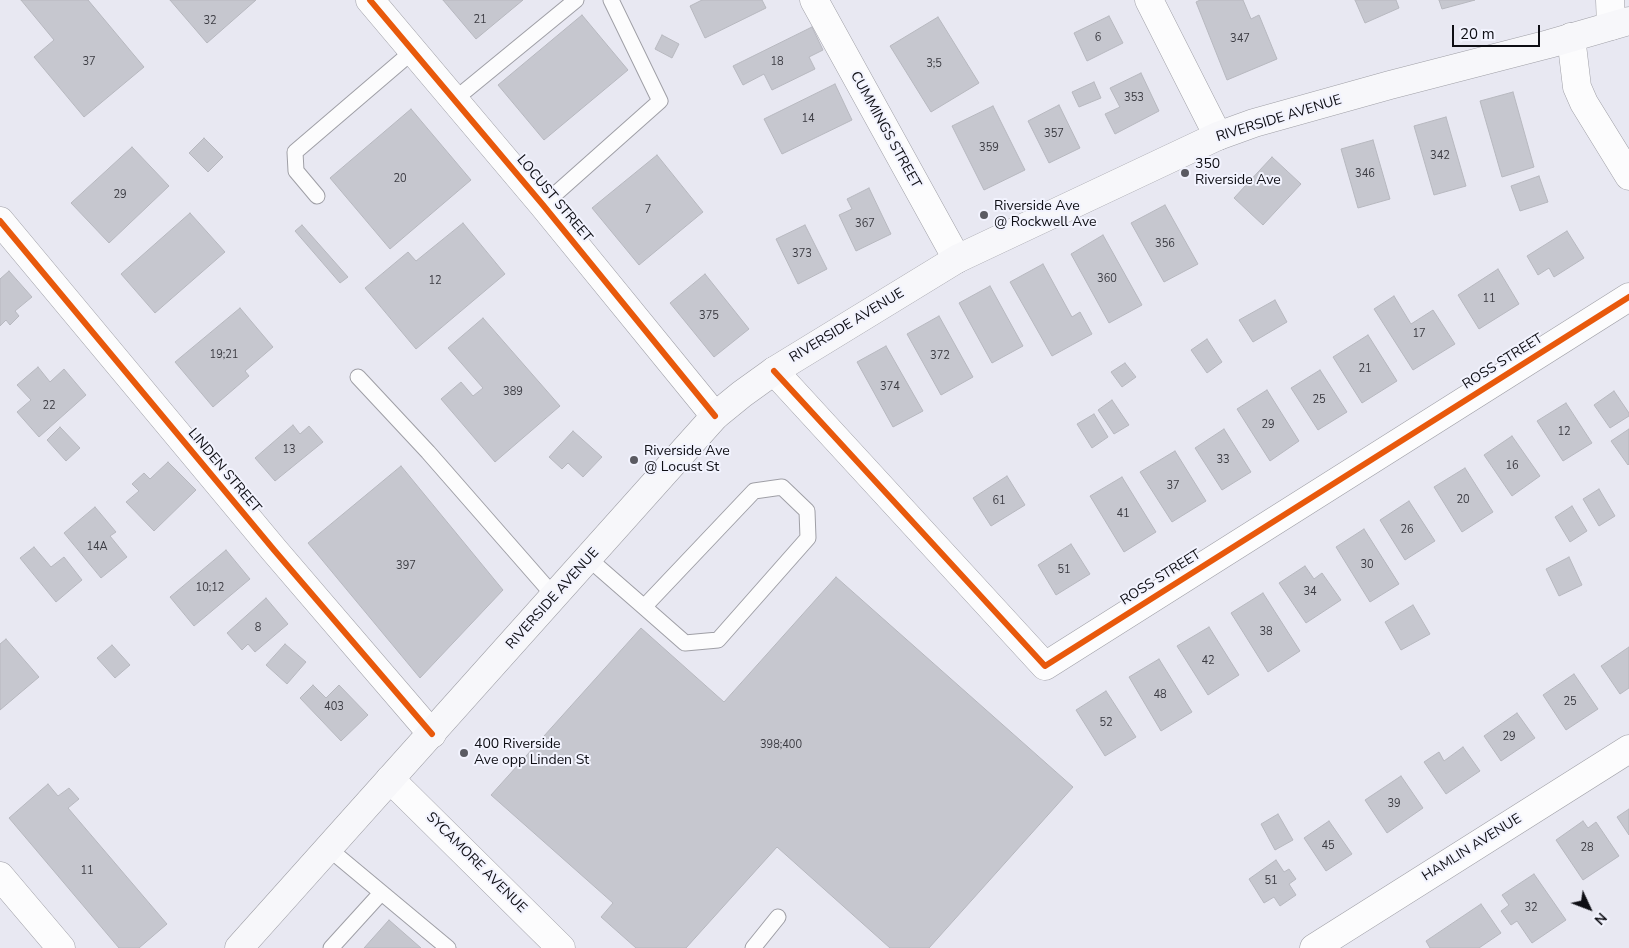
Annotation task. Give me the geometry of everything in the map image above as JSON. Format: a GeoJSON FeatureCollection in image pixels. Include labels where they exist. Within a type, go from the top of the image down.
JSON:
{"type":"FeatureCollection","features":[{"type":"Feature","properties":{"kind":"main road","name":"RIVERSIDE AVENUE"},"geometry":{"type":"LineString","coordinates":[[240,948],[715,416],[774,371],[957,259],[1218,136],[1381,88],[1549,44],[1571,37],[1617,16]]}},
{"type":"Feature","properties":{"kind":"street","name":"LOCUST STREET"},"geometry":{"type":"LineString","coordinates":[[370,0],[543,205],[715,416]]}},
{"type":"Feature","properties":{"kind":"street","name":"CUMMINGS STREET"},"geometry":{"type":"LineString","coordinates":[[814,0],[957,259]]}},
{"type":"Feature","properties":{"kind":"street"},"geometry":{"type":"LineString","coordinates":[[1149,0],[1218,136]]}},
{"type":"Feature","properties":{"kind":"street"},"geometry":{"type":"LineString","coordinates":[[1571,37],[1577,86],[1584,103],[1629,176]]}},
{"type":"Feature","properties":{"kind":"street","name":"LINDEN STREET"},"geometry":{"type":"LineString","coordinates":[[0,221],[274,550],[432,734]]}},
{"type":"Feature","properties":{"kind":"street","name":"ROSS STREET"},"geometry":{"type":"LineString","coordinates":[[774,371],[1044,666],[1629,297]]}},
{"type":"Feature","properties":{"kind":"street","name":"HAMLIN AVENUE"},"geometry":{"type":"LineString","coordinates":[[1314,948],[1629,749]]}},
{"type":"Feature","properties":{"kind":"street","name":"SYCAMORE AVENUE"},"geometry":{"type":"LineString","coordinates":[[390,779],[561,948]]}},
{"type":"Feature","properties":{"kind":"street"},"geometry":{"type":"LineString","coordinates":[[0,876],[61,948]]}},
{"type":"Feature","properties":{"kind":"lane"},"geometry":{"type":"LineString","coordinates":[[454,100],[576,0]]}},
{"type":"Feature","properties":{"kind":"lane"},"geometry":{"type":"LineString","coordinates":[[543,205],[660,101],[611,0]]}},
{"type":"Feature","properties":{"kind":"lane"},"geometry":{"type":"LineString","coordinates":[[317,196],[296,171],[295,152],[413,51]]}},
{"type":"Feature","properties":{"kind":"lane"},"geometry":{"type":"LineString","coordinates":[[358,377],[428,452],[555,597]]}},
{"type":"Feature","properties":{"kind":"lane"},"geometry":{"type":"LineString","coordinates":[[589,559],[644,607],[686,643],[718,640],[808,538],[807,511],[782,488],[754,490],[644,607]]}},
{"type":"Feature","properties":{"kind":"lane"},"geometry":{"type":"LineString","coordinates":[[328,848],[448,948]]}},
{"type":"Feature","properties":{"kind":"lane"},"geometry":{"type":"LineString","coordinates":[[331,948],[381,894]]}},
{"type":"Feature","properties":{"kind":"lane"},"geometry":{"type":"LineString","coordinates":[[753,948],[778,917]]}},
{"type":"Feature","properties":{"kind":"building"},"geometry":{"type":"Polygon","coordinates":[[[21,0],[88,0],[144,67],[84,117],[34,57],[54,40],[21,0]]]}},
{"type":"Feature","properties":{"kind":"building"},"geometry":{"type":"Polygon","coordinates":[[[170,0],[256,0],[207,43],[170,0]]]}},
{"type":"Feature","properties":{"kind":"building"},"geometry":{"type":"Polygon","coordinates":[[[443,0],[523,0],[476,39],[443,0]]]}},
{"type":"Feature","properties":{"kind":"building"},"geometry":{"type":"Polygon","coordinates":[[[702,0],[762,0],[766,8],[705,38],[690,6],[702,0]]]}},
{"type":"Feature","properties":{"kind":"building"},"geometry":{"type":"Polygon","coordinates":[[[1200,0],[1243,0],[1251,19],[1259,15],[1277,59],[1227,80],[1196,2],[1200,0]]]}},
{"type":"Feature","properties":{"kind":"building"},"geometry":{"type":"Polygon","coordinates":[[[1355,0],[1396,0],[1399,8],[1365,23],[1355,0]]]}},
{"type":"Feature","properties":{"kind":"building"},"geometry":{"type":"Polygon","coordinates":[[[1439,0],[1475,0],[1442,9],[1439,0]]]}},
{"type":"Feature","properties":{"kind":"building"},"geometry":{"type":"Polygon","coordinates":[[[582,15],[628,70],[544,140],[498,85],[582,15]]]}},
{"type":"Feature","properties":{"kind":"building"},"geometry":{"type":"Polygon","coordinates":[[[1109,16],[1123,43],[1087,61],[1074,33],[1109,16]]]}},
{"type":"Feature","properties":{"kind":"building"},"geometry":{"type":"Polygon","coordinates":[[[938,17],[979,83],[931,112],[890,46],[938,17]]]}},
{"type":"Feature","properties":{"kind":"building"},"geometry":{"type":"Polygon","coordinates":[[[812,27],[823,50],[809,57],[815,69],[772,90],[764,74],[743,85],[733,66],[812,27]]]}},
{"type":"Feature","properties":{"kind":"building"},"geometry":{"type":"Polygon","coordinates":[[[662,35],[679,44],[672,58],[655,49],[662,35]]]}},
{"type":"Feature","properties":{"kind":"building"},"geometry":{"type":"Polygon","coordinates":[[[1141,73],[1159,111],[1115,134],[1105,114],[1120,107],[1110,88],[1141,73]]]}},
{"type":"Feature","properties":{"kind":"building"},"geometry":{"type":"Polygon","coordinates":[[[1094,82],[1101,98],[1079,107],[1072,92],[1094,82]]]}},
{"type":"Feature","properties":{"kind":"building"},"geometry":{"type":"Polygon","coordinates":[[[835,84],[852,120],[782,154],[764,119],[835,84]]]}},
{"type":"Feature","properties":{"kind":"building"},"geometry":{"type":"Polygon","coordinates":[[[1513,92],[1534,167],[1502,177],[1480,101],[1513,92]]]}},
{"type":"Feature","properties":{"kind":"building"},"geometry":{"type":"Polygon","coordinates":[[[1059,105],[1080,148],[1049,163],[1028,121],[1059,105]]]}},
{"type":"Feature","properties":{"kind":"building"},"geometry":{"type":"Polygon","coordinates":[[[993,106],[1025,170],[984,190],[952,126],[993,106]]]}},
{"type":"Feature","properties":{"kind":"building"},"geometry":{"type":"Polygon","coordinates":[[[411,109],[471,180],[390,249],[330,178],[411,109]]]}},
{"type":"Feature","properties":{"kind":"building"},"geometry":{"type":"Polygon","coordinates":[[[1446,117],[1466,186],[1434,195],[1414,126],[1446,117]]]}},
{"type":"Feature","properties":{"kind":"building"},"geometry":{"type":"Polygon","coordinates":[[[204,138],[223,157],[208,172],[189,153],[204,138]]]}},
{"type":"Feature","properties":{"kind":"building"},"geometry":{"type":"Polygon","coordinates":[[[1373,140],[1390,199],[1358,208],[1341,149],[1373,140]]]}},
{"type":"Feature","properties":{"kind":"building"},"geometry":{"type":"Polygon","coordinates":[[[132,147],[169,186],[109,243],[71,203],[132,147]]]}},
{"type":"Feature","properties":{"kind":"building"},"geometry":{"type":"Polygon","coordinates":[[[657,155],[703,212],[639,265],[592,208],[657,155]]]}},
{"type":"Feature","properties":{"kind":"building"},"geometry":{"type":"Polygon","coordinates":[[[1272,157],[1301,184],[1263,225],[1234,198],[1272,157]]]}},
{"type":"Feature","properties":{"kind":"building"},"geometry":{"type":"Polygon","coordinates":[[[1539,176],[1548,202],[1520,211],[1511,186],[1539,176]]]}},
{"type":"Feature","properties":{"kind":"building"},"geometry":{"type":"Polygon","coordinates":[[[869,188],[891,234],[856,251],[839,215],[852,209],[847,199],[869,188]]]}},
{"type":"Feature","properties":{"kind":"building"},"geometry":{"type":"Polygon","coordinates":[[[1165,205],[1198,264],[1164,282],[1131,223],[1165,205]]]}},
{"type":"Feature","properties":{"kind":"building"},"geometry":{"type":"Polygon","coordinates":[[[190,213],[225,252],[155,313],[121,274],[190,213]]]}},
{"type":"Feature","properties":{"kind":"building"},"geometry":{"type":"Polygon","coordinates":[[[463,223],[505,274],[416,349],[365,288],[408,252],[416,261],[463,223]]]}},
{"type":"Feature","properties":{"kind":"building"},"geometry":{"type":"Polygon","coordinates":[[[302,225],[348,277],[340,283],[295,231],[302,225]]]}},
{"type":"Feature","properties":{"kind":"building"},"geometry":{"type":"Polygon","coordinates":[[[805,225],[827,269],[798,284],[776,239],[805,225]]]}},
{"type":"Feature","properties":{"kind":"building"},"geometry":{"type":"Polygon","coordinates":[[[1567,231],[1584,258],[1554,277],[1549,268],[1538,275],[1527,256],[1567,231]]]}},
{"type":"Feature","properties":{"kind":"building"},"geometry":{"type":"Polygon","coordinates":[[[1103,235],[1142,305],[1109,323],[1071,254],[1103,235]]]}},
{"type":"Feature","properties":{"kind":"building"},"geometry":{"type":"Polygon","coordinates":[[[1043,264],[1072,317],[1080,312],[1092,334],[1052,356],[1010,282],[1043,264]]]}},
{"type":"Feature","properties":{"kind":"building"},"geometry":{"type":"Polygon","coordinates":[[[1498,269],[1519,304],[1479,329],[1458,295],[1498,269]]]}},
{"type":"Feature","properties":{"kind":"building"},"geometry":{"type":"Polygon","coordinates":[[[9,271],[32,297],[15,311],[19,316],[10,325],[6,320],[0,326],[0,279],[9,271]]]}},
{"type":"Feature","properties":{"kind":"building"},"geometry":{"type":"Polygon","coordinates":[[[705,274],[749,329],[714,357],[670,303],[705,274]]]}},
{"type":"Feature","properties":{"kind":"building"},"geometry":{"type":"Polygon","coordinates":[[[990,286],[1023,346],[992,363],[959,303],[990,286]]]}},
{"type":"Feature","properties":{"kind":"building"},"geometry":{"type":"Polygon","coordinates":[[[1394,296],[1411,324],[1433,310],[1455,344],[1413,370],[1374,309],[1394,296]]]}},
{"type":"Feature","properties":{"kind":"building"},"geometry":{"type":"Polygon","coordinates":[[[1275,300],[1287,322],[1253,342],[1239,320],[1275,300]]]}},
{"type":"Feature","properties":{"kind":"building"},"geometry":{"type":"Polygon","coordinates":[[[240,308],[273,347],[245,371],[249,376],[213,407],[175,362],[240,308]]]}},
{"type":"Feature","properties":{"kind":"building"},"geometry":{"type":"Polygon","coordinates":[[[939,316],[973,377],[941,395],[907,334],[939,316]]]}},
{"type":"Feature","properties":{"kind":"building"},"geometry":{"type":"Polygon","coordinates":[[[483,318],[560,406],[495,462],[441,399],[461,382],[473,396],[483,388],[448,348],[483,318]]]}},
{"type":"Feature","properties":{"kind":"building"},"geometry":{"type":"Polygon","coordinates":[[[1368,335],[1397,381],[1362,403],[1333,357],[1368,335]]]}},
{"type":"Feature","properties":{"kind":"building"},"geometry":{"type":"Polygon","coordinates":[[[1207,339],[1222,362],[1207,373],[1191,350],[1207,339]]]}},
{"type":"Feature","properties":{"kind":"building"},"geometry":{"type":"Polygon","coordinates":[[[886,346],[923,411],[893,427],[857,362],[886,346]]]}},
{"type":"Feature","properties":{"kind":"building"},"geometry":{"type":"Polygon","coordinates":[[[1125,363],[1136,377],[1122,387],[1111,372],[1125,363]]]}},
{"type":"Feature","properties":{"kind":"building"},"geometry":{"type":"Polygon","coordinates":[[[38,367],[50,382],[64,369],[86,395],[39,437],[17,412],[31,400],[17,385],[38,367]]]}},
{"type":"Feature","properties":{"kind":"building"},"geometry":{"type":"Polygon","coordinates":[[[1320,370],[1347,412],[1318,430],[1291,388],[1320,370]]]}},
{"type":"Feature","properties":{"kind":"building"},"geometry":{"type":"Polygon","coordinates":[[[1267,390],[1299,441],[1270,461],[1237,409],[1267,390]]]}},
{"type":"Feature","properties":{"kind":"building"},"geometry":{"type":"Polygon","coordinates":[[[1614,391],[1629,413],[1629,416],[1610,428],[1594,405],[1614,391]]]}},
{"type":"Feature","properties":{"kind":"building"},"geometry":{"type":"Polygon","coordinates":[[[1112,400],[1129,425],[1114,434],[1098,410],[1112,400]]]}},
{"type":"Feature","properties":{"kind":"building"},"geometry":{"type":"Polygon","coordinates":[[[1566,403],[1592,443],[1563,461],[1537,421],[1566,403]]]}},
{"type":"Feature","properties":{"kind":"building"},"geometry":{"type":"Polygon","coordinates":[[[1094,414],[1108,437],[1092,448],[1077,424],[1094,414]]]}},
{"type":"Feature","properties":{"kind":"building"},"geometry":{"type":"Polygon","coordinates":[[[293,425],[300,434],[309,426],[323,442],[275,481],[255,458],[293,425]]]}},
{"type":"Feature","properties":{"kind":"building"},"geometry":{"type":"Polygon","coordinates":[[[60,427],[80,448],[66,461],[47,440],[60,427]]]}},
{"type":"Feature","properties":{"kind":"building"},"geometry":{"type":"Polygon","coordinates":[[[1224,429],[1251,472],[1222,490],[1195,448],[1224,429]]]}},
{"type":"Feature","properties":{"kind":"building"},"geometry":{"type":"Polygon","coordinates":[[[1629,429],[1629,464],[1628,465],[1611,441],[1629,429]]]}},
{"type":"Feature","properties":{"kind":"building"},"geometry":{"type":"Polygon","coordinates":[[[573,431],[602,457],[583,477],[568,463],[562,469],[549,457],[573,431]]]}},
{"type":"Feature","properties":{"kind":"building"},"geometry":{"type":"Polygon","coordinates":[[[1512,436],[1540,476],[1512,496],[1484,455],[1512,436]]]}},
{"type":"Feature","properties":{"kind":"building"},"geometry":{"type":"Polygon","coordinates":[[[1175,451],[1206,501],[1172,522],[1140,472],[1175,451]]]}},
{"type":"Feature","properties":{"kind":"building"},"geometry":{"type":"Polygon","coordinates":[[[168,462],[196,490],[154,531],[126,502],[139,491],[132,484],[144,473],[150,479],[168,462]]]}},
{"type":"Feature","properties":{"kind":"building"},"geometry":{"type":"Polygon","coordinates":[[[401,466],[503,590],[420,678],[308,543],[401,466]]]}},
{"type":"Feature","properties":{"kind":"building"},"geometry":{"type":"Polygon","coordinates":[[[1465,468],[1493,512],[1462,532],[1434,487],[1465,468]]]}},
{"type":"Feature","properties":{"kind":"building"},"geometry":{"type":"Polygon","coordinates":[[[1007,476],[1025,505],[991,526],[973,498],[1007,476]]]}},
{"type":"Feature","properties":{"kind":"building"},"geometry":{"type":"Polygon","coordinates":[[[1122,477],[1156,532],[1124,552],[1090,496],[1122,477]]]}},
{"type":"Feature","properties":{"kind":"building"},"geometry":{"type":"Polygon","coordinates":[[[1599,489],[1615,516],[1599,526],[1583,499],[1599,489]]]}},
{"type":"Feature","properties":{"kind":"building"},"geometry":{"type":"Polygon","coordinates":[[[1409,501],[1435,541],[1405,560],[1380,520],[1409,501]]]}},
{"type":"Feature","properties":{"kind":"building"},"geometry":{"type":"Polygon","coordinates":[[[1572,506],[1587,531],[1570,542],[1555,517],[1572,506]]]}},
{"type":"Feature","properties":{"kind":"building"},"geometry":{"type":"Polygon","coordinates":[[[95,507],[116,532],[110,536],[127,557],[101,578],[64,533],[95,507]]]}},
{"type":"Feature","properties":{"kind":"building"},"geometry":{"type":"Polygon","coordinates":[[[1364,529],[1399,584],[1370,602],[1336,547],[1364,529]]]}},
{"type":"Feature","properties":{"kind":"building"},"geometry":{"type":"Polygon","coordinates":[[[1071,544],[1090,574],[1056,595],[1038,565],[1071,544]]]}},
{"type":"Feature","properties":{"kind":"building"},"geometry":{"type":"Polygon","coordinates":[[[34,547],[51,567],[64,557],[82,580],[56,602],[20,558],[34,547]]]}},
{"type":"Feature","properties":{"kind":"building"},"geometry":{"type":"Polygon","coordinates":[[[226,550],[250,579],[194,626],[170,597],[226,550]]]}},
{"type":"Feature","properties":{"kind":"building"},"geometry":{"type":"Polygon","coordinates":[[[1569,557],[1582,585],[1559,596],[1546,569],[1569,557]]]}},
{"type":"Feature","properties":{"kind":"building"},"geometry":{"type":"Polygon","coordinates":[[[1305,566],[1314,579],[1322,573],[1341,600],[1306,623],[1279,583],[1305,566]]]}},
{"type":"Feature","properties":{"kind":"building"},"geometry":{"type":"Polygon","coordinates":[[[836,577],[1073,787],[929,948],[890,948],[777,847],[686,948],[636,948],[601,917],[613,903],[491,795],[641,628],[724,702],[836,577]]]}},
{"type":"Feature","properties":{"kind":"building"},"geometry":{"type":"Polygon","coordinates":[[[1263,593],[1300,651],[1268,672],[1231,613],[1263,593]]]}},
{"type":"Feature","properties":{"kind":"building"},"geometry":{"type":"Polygon","coordinates":[[[266,598],[288,624],[255,652],[248,644],[242,650],[227,633],[266,598]]]}},
{"type":"Feature","properties":{"kind":"building"},"geometry":{"type":"Polygon","coordinates":[[[1413,605],[1430,634],[1401,650],[1385,622],[1413,605]]]}},
{"type":"Feature","properties":{"kind":"building"},"geometry":{"type":"Polygon","coordinates":[[[1209,627],[1239,675],[1208,695],[1177,646],[1209,627]]]}},
{"type":"Feature","properties":{"kind":"building"},"geometry":{"type":"Polygon","coordinates":[[[6,639],[39,677],[0,710],[0,644],[6,639]]]}},
{"type":"Feature","properties":{"kind":"building"},"geometry":{"type":"Polygon","coordinates":[[[285,644],[306,662],[287,684],[266,665],[285,644]]]}},
{"type":"Feature","properties":{"kind":"building"},"geometry":{"type":"Polygon","coordinates":[[[112,645],[130,665],[115,678],[97,658],[112,645]]]}},
{"type":"Feature","properties":{"kind":"building"},"geometry":{"type":"Polygon","coordinates":[[[1629,647],[1629,688],[1620,694],[1601,666],[1629,647]]]}},
{"type":"Feature","properties":{"kind":"building"},"geometry":{"type":"Polygon","coordinates":[[[1159,659],[1192,712],[1161,731],[1129,677],[1159,659]]]}},
{"type":"Feature","properties":{"kind":"building"},"geometry":{"type":"Polygon","coordinates":[[[1574,674],[1598,709],[1566,730],[1543,695],[1574,674]]]}},
{"type":"Feature","properties":{"kind":"building"},"geometry":{"type":"Polygon","coordinates":[[[313,685],[326,698],[339,685],[368,715],[341,741],[300,698],[313,685]]]}},
{"type":"Feature","properties":{"kind":"building"},"geometry":{"type":"Polygon","coordinates":[[[1106,691],[1136,737],[1105,756],[1076,710],[1106,691]]]}},
{"type":"Feature","properties":{"kind":"building"},"geometry":{"type":"Polygon","coordinates":[[[1517,713],[1535,738],[1501,761],[1484,736],[1517,713]]]}},
{"type":"Feature","properties":{"kind":"building"},"geometry":{"type":"Polygon","coordinates":[[[1463,747],[1480,771],[1446,794],[1424,762],[1439,752],[1444,761],[1463,747]]]}},
{"type":"Feature","properties":{"kind":"building"},"geometry":{"type":"Polygon","coordinates":[[[1401,776],[1423,808],[1387,833],[1365,800],[1401,776]]]}},
{"type":"Feature","properties":{"kind":"building"},"geometry":{"type":"Polygon","coordinates":[[[48,784],[58,796],[69,788],[79,799],[68,808],[167,924],[139,948],[119,948],[9,818],[48,784]]]}},
{"type":"Feature","properties":{"kind":"building"},"geometry":{"type":"Polygon","coordinates":[[[1629,809],[1629,835],[1617,817],[1629,809]]]}},
{"type":"Feature","properties":{"kind":"building"},"geometry":{"type":"Polygon","coordinates":[[[1278,814],[1293,840],[1275,850],[1261,824],[1278,814]]]}},
{"type":"Feature","properties":{"kind":"building"},"geometry":{"type":"Polygon","coordinates":[[[1329,821],[1352,854],[1326,871],[1304,838],[1329,821]]]}},
{"type":"Feature","properties":{"kind":"building"},"geometry":{"type":"Polygon","coordinates":[[[1583,821],[1588,828],[1596,822],[1619,856],[1583,880],[1556,840],[1583,821]]]}},
{"type":"Feature","properties":{"kind":"building"},"geometry":{"type":"Polygon","coordinates":[[[1276,860],[1284,872],[1289,869],[1296,879],[1289,884],[1296,895],[1280,906],[1274,897],[1264,903],[1249,879],[1276,860]]]}},
{"type":"Feature","properties":{"kind":"building"},"geometry":{"type":"Polygon","coordinates":[[[1534,874],[1566,920],[1532,943],[1517,921],[1511,925],[1501,911],[1509,905],[1502,895],[1534,874]]]}},
{"type":"Feature","properties":{"kind":"building"},"geometry":{"type":"Polygon","coordinates":[[[1481,904],[1501,933],[1479,948],[1430,948],[1426,941],[1481,904]]]}},
{"type":"Feature","properties":{"kind":"building"},"geometry":{"type":"Polygon","coordinates":[[[389,920],[421,948],[364,948],[389,920]]]}},
{"type":"Feature","properties":{"kind":"cycle path"},"geometry":{"type":"LineString","coordinates":[[370,0],[543,205],[715,416]]}},
{"type":"Feature","properties":{"kind":"cycle path"},"geometry":{"type":"LineString","coordinates":[[0,221],[274,550],[432,734]]}},
{"type":"Feature","properties":{"kind":"cycle path"},"geometry":{"type":"LineString","coordinates":[[774,371],[1045,666],[1629,297]]}},
{"type":"Feature","properties":{"kind":"place","name":"350 Riverside Ave"},"geometry":{"type":"Point","coordinates":[1185,173]}},
{"type":"Feature","properties":{"kind":"place","name":"Riverside Ave @ Rockwell Ave"},"geometry":{"type":"Point","coordinates":[984,215]}},
{"type":"Feature","properties":{"kind":"place","name":"Riverside Ave @ Locust St"},"geometry":{"type":"Point","coordinates":[634,460]}},
{"type":"Feature","properties":{"kind":"place","name":"400 Riverside Ave opp Linden St"},"geometry":{"type":"Point","coordinates":[464,753]}}]}
